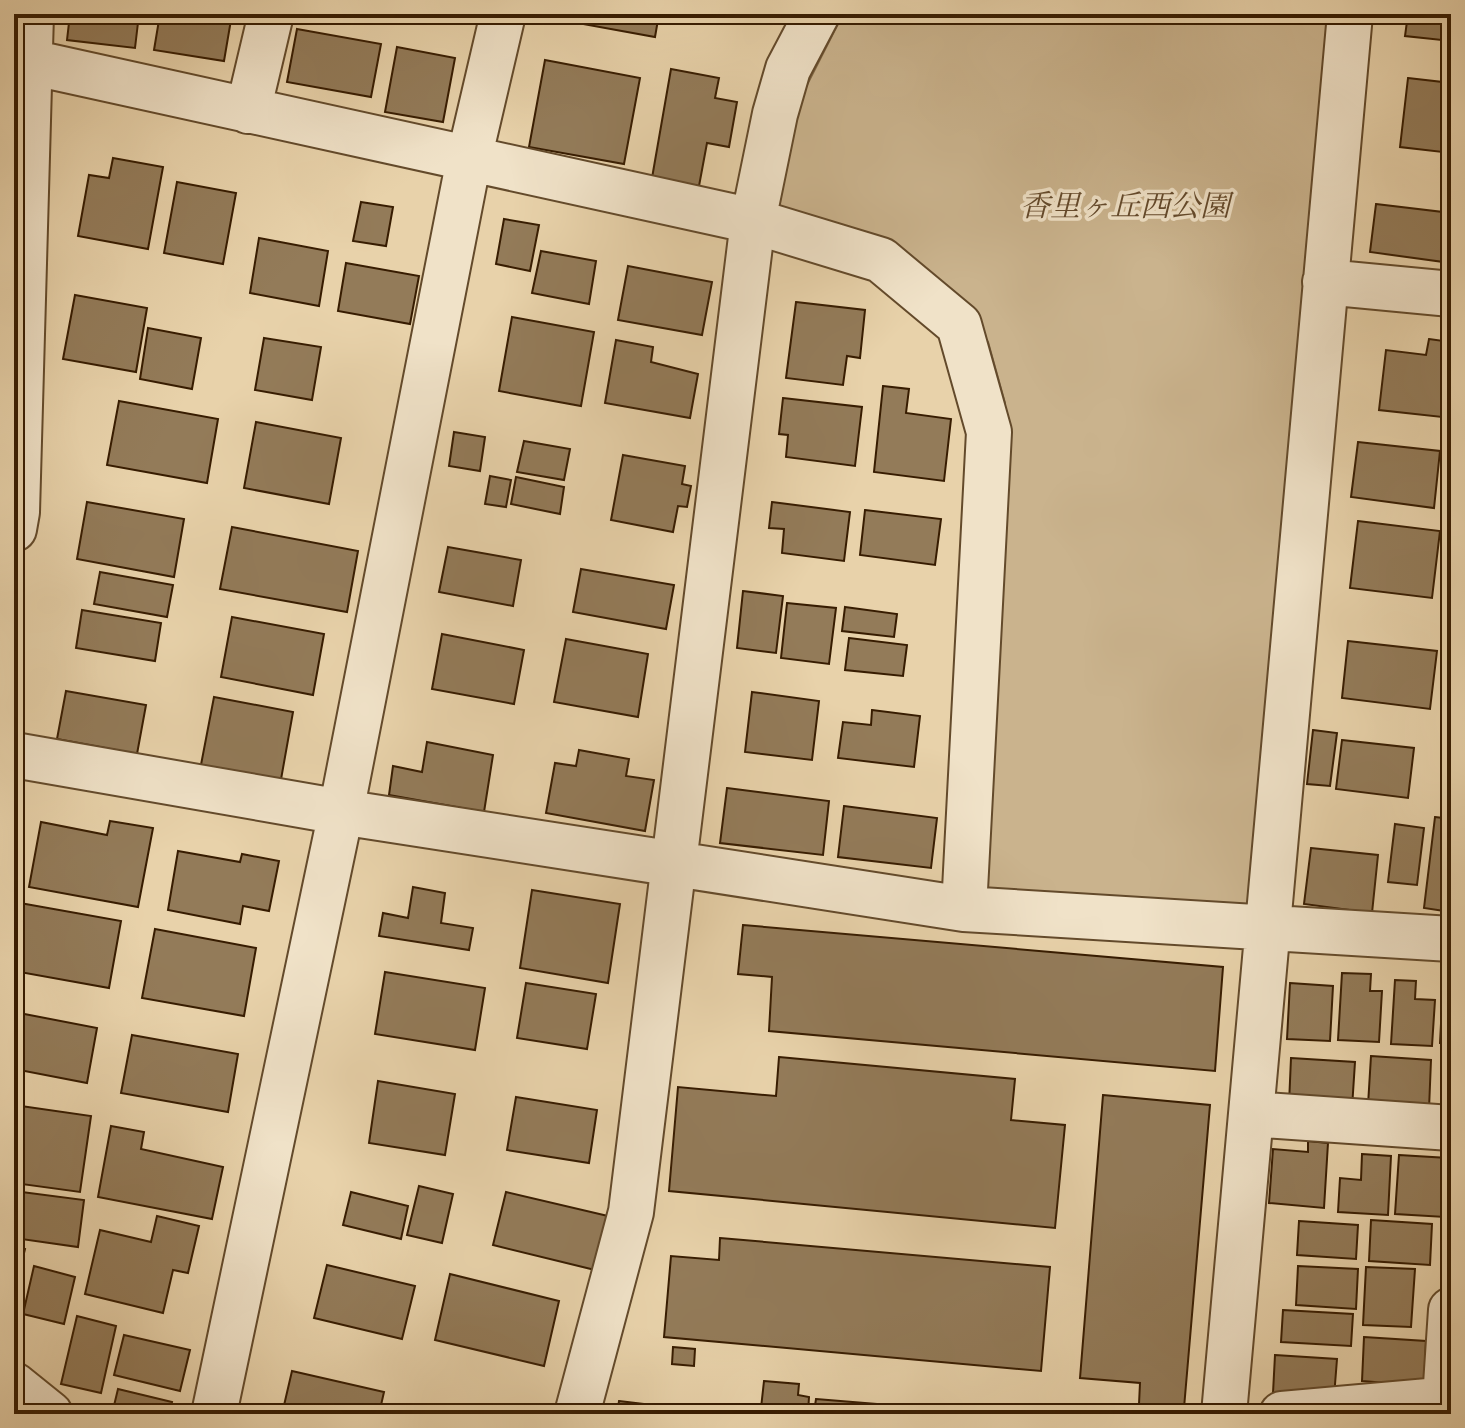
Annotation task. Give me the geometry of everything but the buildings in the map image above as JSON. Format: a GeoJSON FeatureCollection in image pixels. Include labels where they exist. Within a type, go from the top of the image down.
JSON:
{"type":"FeatureCollection","features":[{"type":"Feature","properties":{"kind":"street"},"geometry":{"type":"LineString","coordinates":[[14,529],[17,512],[22,62],[31,14]]}},
{"type":"Feature","properties":{"kind":"street"},"geometry":{"type":"LineString","coordinates":[[248,111],[271,14]]}},
{"type":"Feature","properties":{"kind":"street"},"geometry":{"type":"LineString","coordinates":[[214,1414],[341,812],[469,159],[503,14]]}},
{"type":"Feature","properties":{"kind":"street"},"geometry":{"type":"LineString","coordinates":[[577,1414],[631,1212],[753,221],[775,114],[788,69],[817,14]]}},
{"type":"Feature","properties":{"kind":"street"},"geometry":{"type":"LineString","coordinates":[[1224,1414],[1350,14]]}},
{"type":"Feature","properties":{"kind":"street"},"geometry":{"type":"LineString","coordinates":[[22,62],[753,221],[881,260],[959,325],[989,432],[964,909]]}},
{"type":"Feature","properties":{"kind":"street"},"geometry":{"type":"LineString","coordinates":[[1325,282],[1451,294]]}},
{"type":"Feature","properties":{"kind":"street"},"geometry":{"type":"LineString","coordinates":[[14,755],[341,812],[964,909],[1451,939]]}},
{"type":"Feature","properties":{"kind":"street"},"geometry":{"type":"LineString","coordinates":[[1251,1114],[1451,1128]]}},
{"type":"Feature","properties":{"kind":"street"},"geometry":{"type":"LineString","coordinates":[[1282,1414],[1386,1410],[1448,1400],[1451,1310]]}},
{"type":"Feature","properties":{"kind":"street"},"geometry":{"type":"LineString","coordinates":[[14,1385],[50,1414]]}},
{"type":"Feature","properties":{"kind":"green space","name":"香里ヶ丘西公園"},"geometry":{"type":"Polygon","coordinates":[[[843,14],[1336,14],[1254,910],[979,890],[1005,403],[988,342],[940,283],[768,213],[785,128],[843,14]]]}}]}
